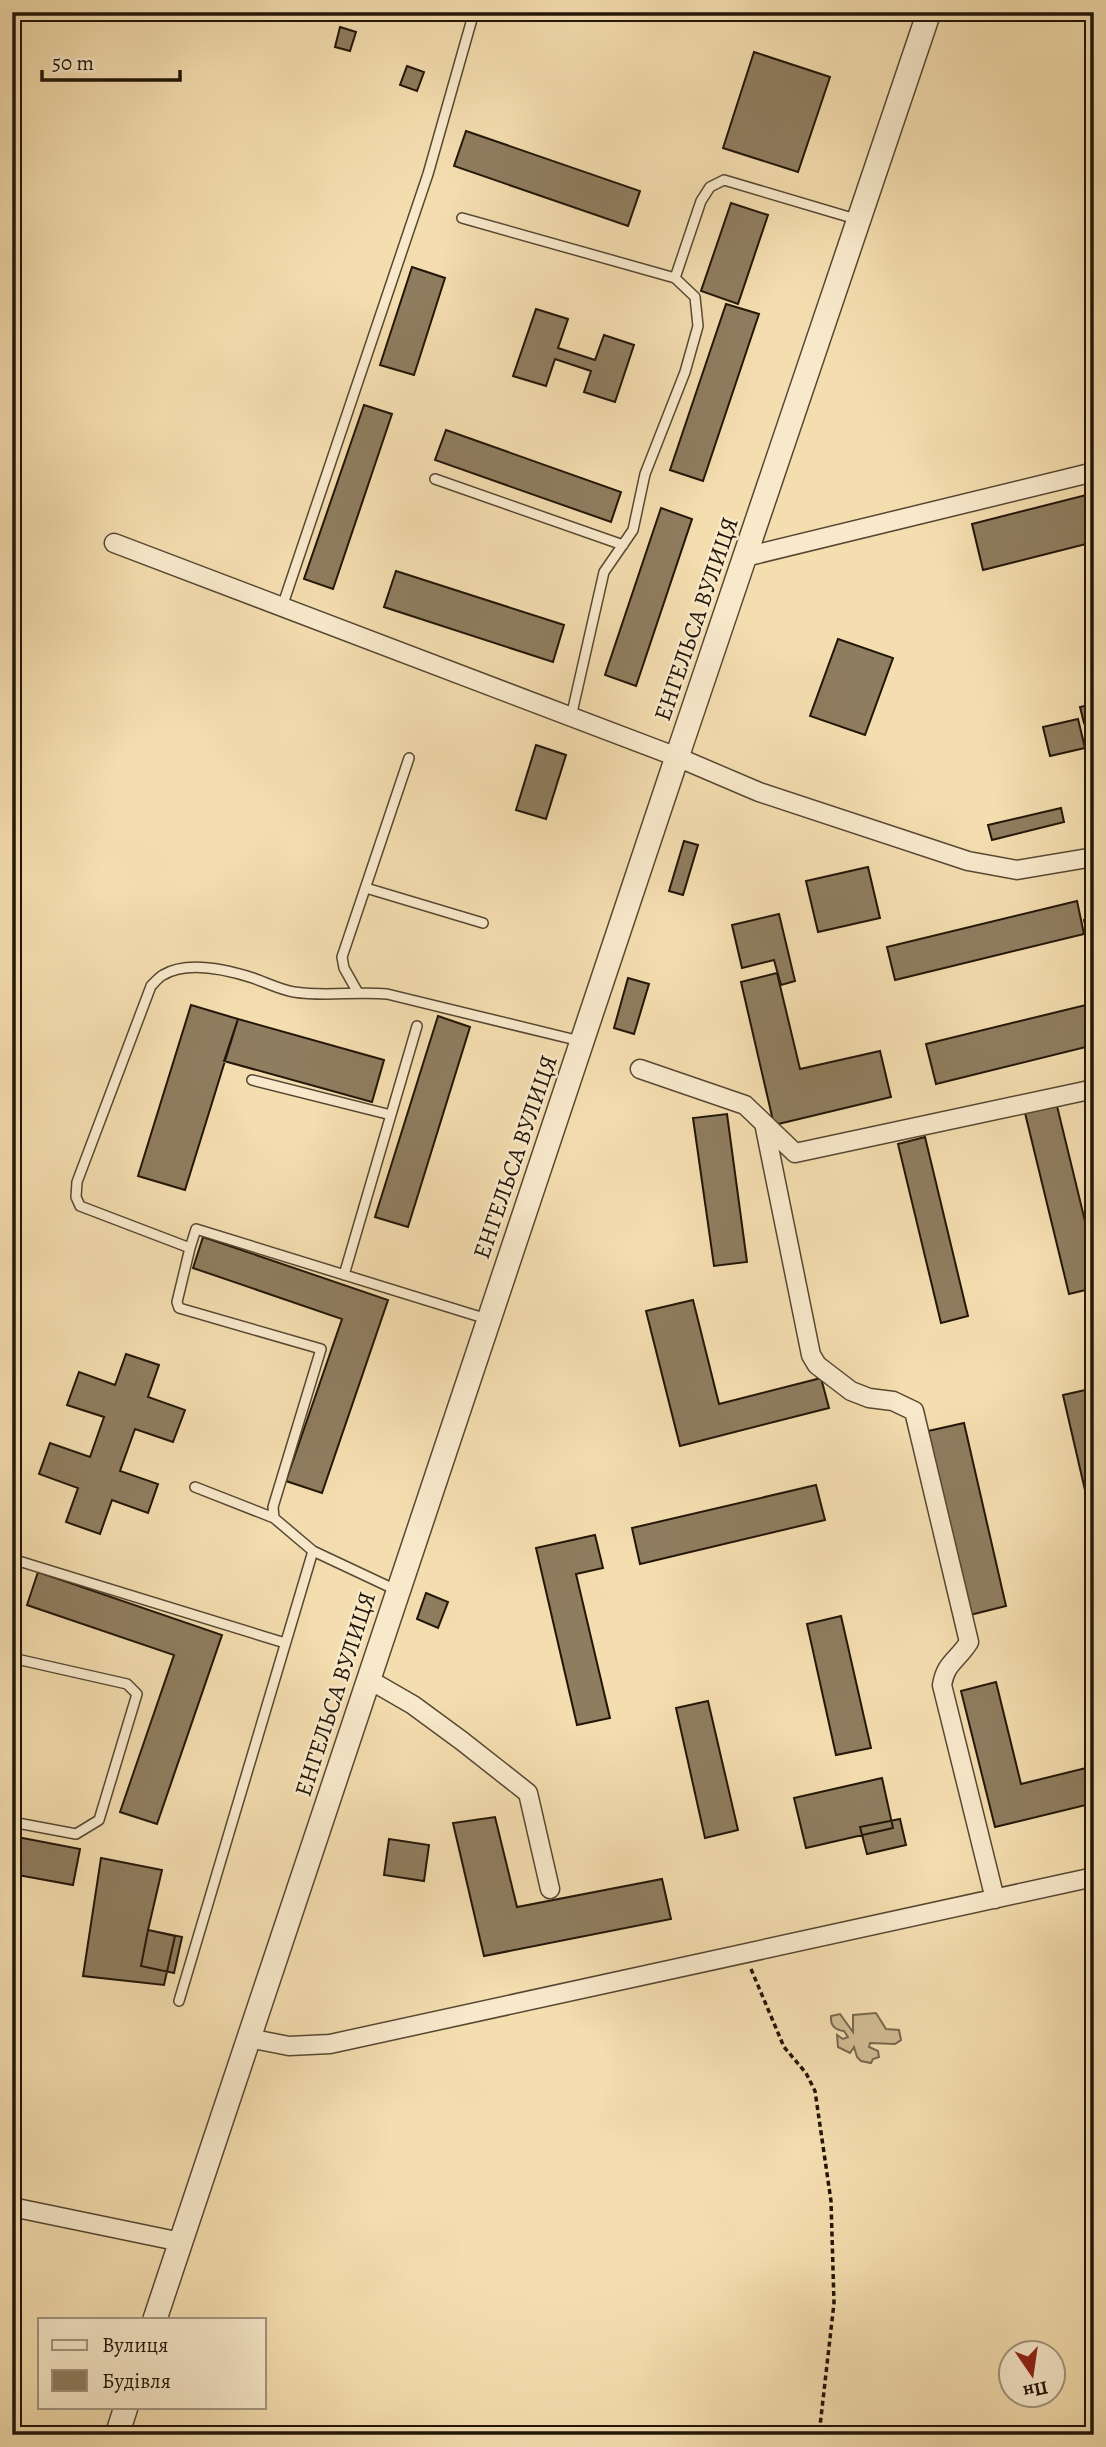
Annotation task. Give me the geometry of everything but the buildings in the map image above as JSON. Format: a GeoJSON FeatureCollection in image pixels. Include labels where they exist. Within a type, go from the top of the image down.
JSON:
{"type":"FeatureCollection","features":[{"type":"Feature","properties":{"kind":"street","name":"ЕНГЕЛЬСА ВУЛИЦЯ"},"geometry":{"type":"LineString","coordinates":[[155,2318],[397,1591],[929,12]]}},
{"type":"Feature","properties":{"kind":"street"},"geometry":{"type":"LineString","coordinates":[[745,557],[1094,472]]}},
{"type":"Feature","properties":{"kind":"street"},"geometry":{"type":"LineString","coordinates":[[114,542],[677,757],[759,792],[968,861],[1017,870],[1094,857]]}},
{"type":"Feature","properties":{"kind":"street"},"geometry":{"type":"LineString","coordinates":[[640,1069],[745,1105],[795,1153],[1094,1089]]}},
{"type":"Feature","properties":{"kind":"street"},"geometry":{"type":"LineString","coordinates":[[764,1123],[811,1355],[825,1372],[851,1391],[869,1398],[893,1401],[914,1410],[969,1642],[945,1669],[942,1685],[995,1899]]}},
{"type":"Feature","properties":{"kind":"street"},"geometry":{"type":"LineString","coordinates":[[368,1678],[452,1733],[528,1793],[550,1889]]}},
{"type":"Feature","properties":{"kind":"street"},"geometry":{"type":"LineString","coordinates":[[248,2038],[289,2046],[330,2044],[1094,1877]]}},
{"type":"Feature","properties":{"kind":"street"},"geometry":{"type":"LineString","coordinates":[[12,2207],[181,2242]]}},
{"type":"Feature","properties":{"kind":"street"},"geometry":{"type":"LineString","coordinates":[[117,2435],[126,2408]]}},
{"type":"Feature","properties":{"kind":"lane"},"geometry":{"type":"LineString","coordinates":[[282,607],[428,174],[474,12]]}},
{"type":"Feature","properties":{"kind":"lane"},"geometry":{"type":"LineString","coordinates":[[675,278],[701,201],[710,187],[724,180],[859,220]]}},
{"type":"Feature","properties":{"kind":"lane"},"geometry":{"type":"LineString","coordinates":[[462,218],[675,278],[695,297],[698,326],[685,372],[645,474],[633,530],[604,572],[571,717]]}},
{"type":"Feature","properties":{"kind":"lane"},"geometry":{"type":"LineString","coordinates":[[435,479],[623,545]]}},
{"type":"Feature","properties":{"kind":"lane"},"geometry":{"type":"LineString","coordinates":[[357,991],[344,968],[342,957],[409,758]]}},
{"type":"Feature","properties":{"kind":"lane"},"geometry":{"type":"LineString","coordinates":[[366,888],[483,923]]}},
{"type":"Feature","properties":{"kind":"lane"},"geometry":{"type":"LineString","coordinates":[[190,1248],[80,1206],[76,1197],[78,1182],[151,986],[163,975],[183,968],[211,968],[250,977],[293,992],[324,994],[357,991],[387,994],[582,1041]]}},
{"type":"Feature","properties":{"kind":"lane"},"geometry":{"type":"LineString","coordinates":[[344,1275],[417,1026]]}},
{"type":"Feature","properties":{"kind":"lane"},"geometry":{"type":"LineString","coordinates":[[253,1080],[391,1115]]}},
{"type":"Feature","properties":{"kind":"lane"},"geometry":{"type":"LineString","coordinates":[[274,1518],[274,1507],[321,1349],[179,1308],[177,1302],[197,1229],[488,1320]]}},
{"type":"Feature","properties":{"kind":"lane"},"geometry":{"type":"LineString","coordinates":[[195,1487],[274,1518],[313,1551],[397,1591]]}},
{"type":"Feature","properties":{"kind":"lane"},"geometry":{"type":"LineString","coordinates":[[179,2001],[313,1551]]}},
{"type":"Feature","properties":{"kind":"lane"},"geometry":{"type":"LineString","coordinates":[[12,1559],[285,1643]]}},
{"type":"Feature","properties":{"kind":"lane"},"geometry":{"type":"LineString","coordinates":[[12,1658],[127,1684],[137,1694],[99,1820],[76,1835],[12,1822]]}},
{"type":"Feature","properties":{"kind":"path"},"geometry":{"type":"LineString","coordinates":[[745,1954],[783,2047],[806,2073],[815,2091],[831,2201],[834,2303],[819,2435]]}},
{"type":"Feature","properties":{"kind":"shaded area"},"geometry":{"type":"Polygon","coordinates":[[[876,2013],[886,2029],[899,2030],[901,2040],[895,2044],[870,2043],[869,2047],[878,2051],[879,2057],[871,2063],[861,2061],[854,2047],[850,2053],[838,2047],[837,2035],[843,2039],[848,2037],[844,2031],[834,2027],[831,2016],[840,2014],[853,2032],[853,2015],[876,2013]]]}}]}
